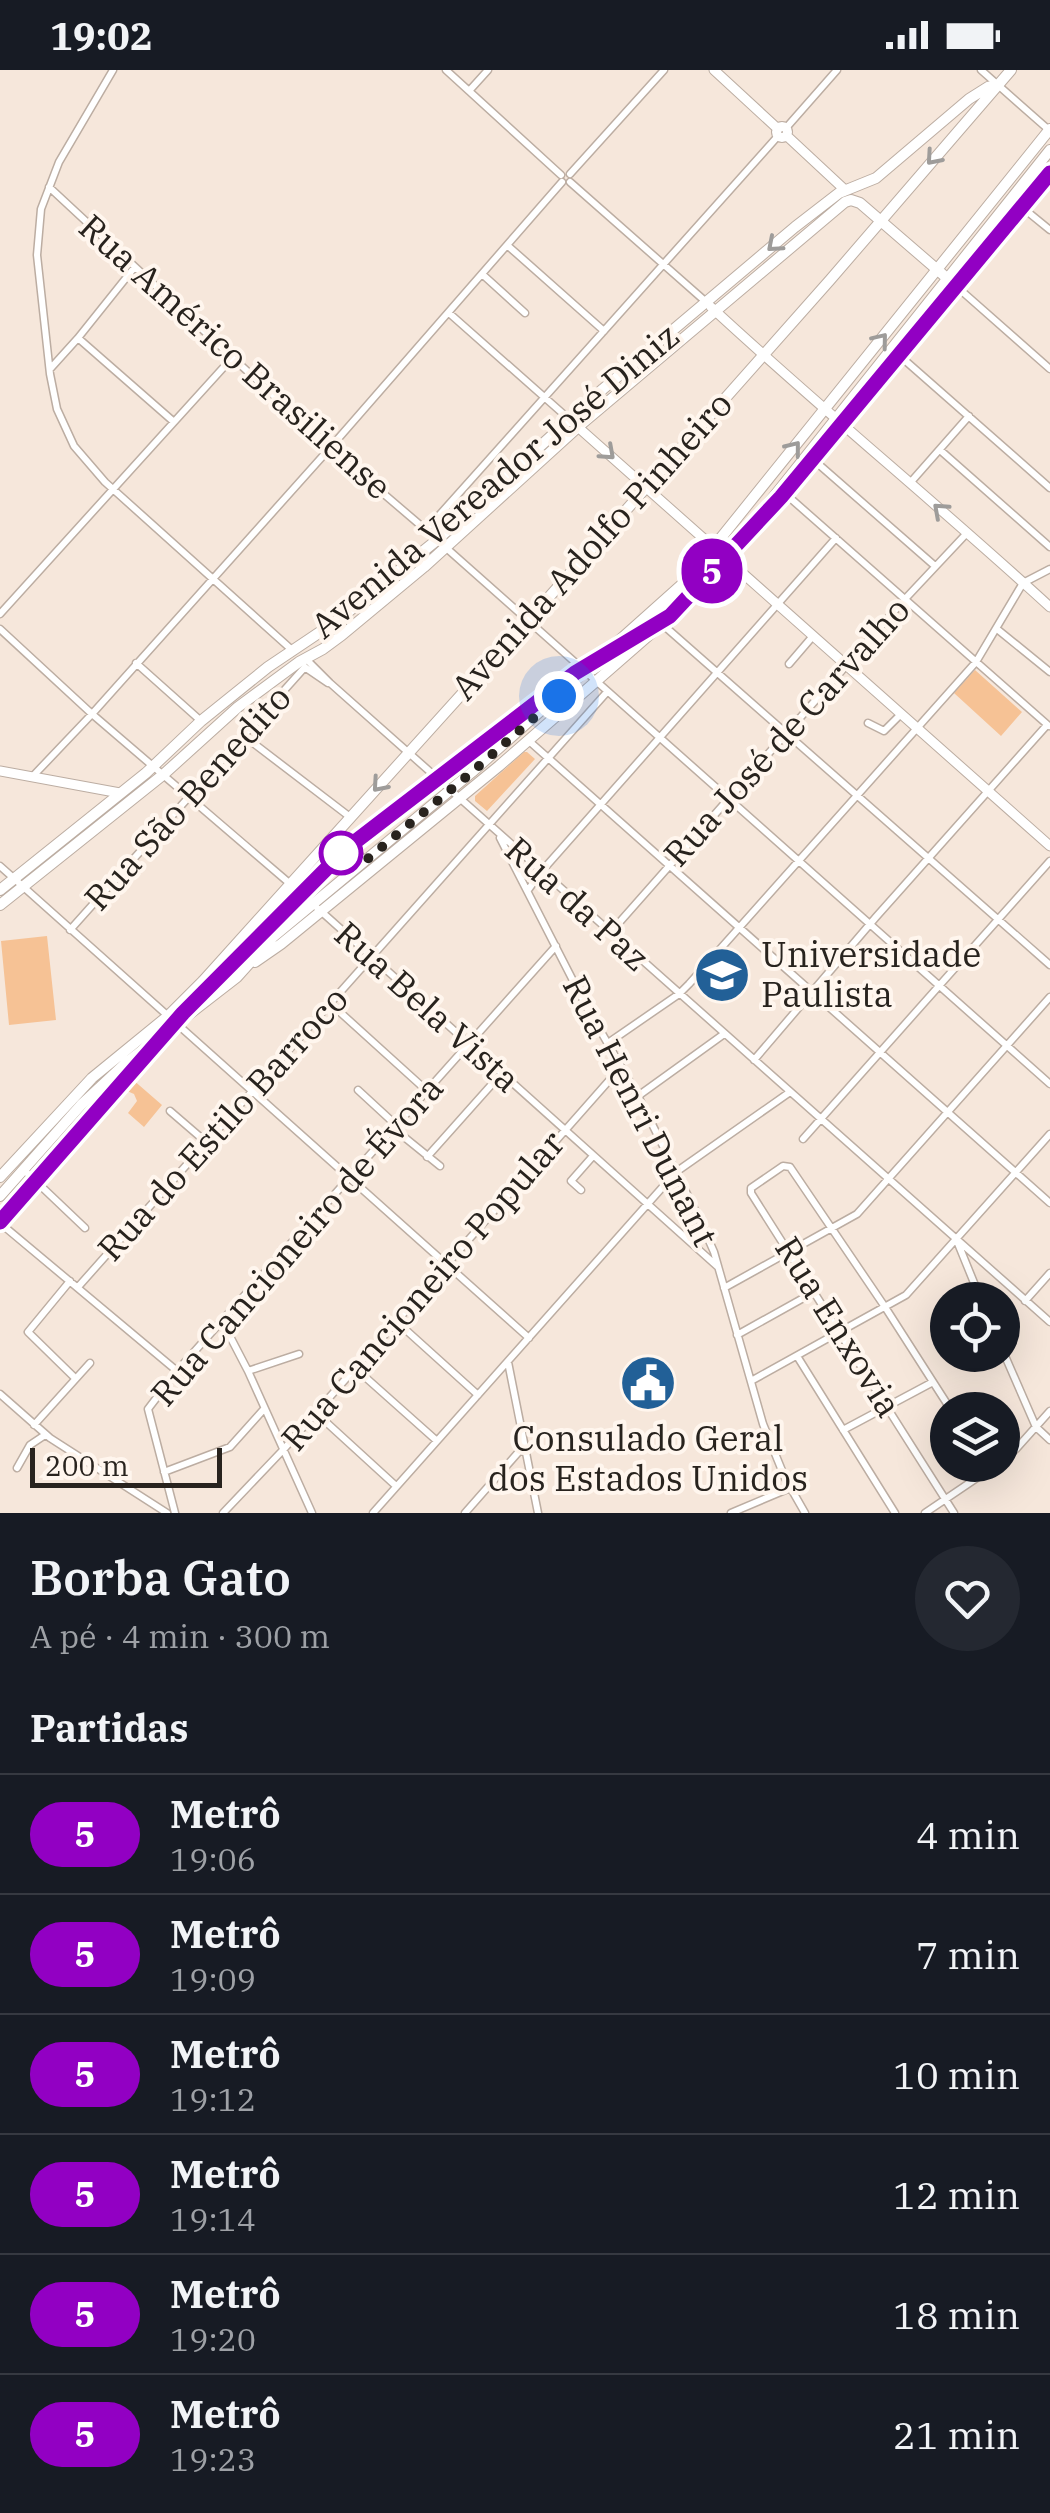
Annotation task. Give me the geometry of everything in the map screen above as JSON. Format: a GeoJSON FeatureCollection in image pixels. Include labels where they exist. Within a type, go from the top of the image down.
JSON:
{"type":"FeatureCollection","features":[{"type":"Feature","properties":{"kind":"main road","name":"Avenida Adolfo Pinheiro"},"geometry":{"type":"LineString","coordinates":[[172,1020],[202,981],[764,354],[1010,70]]}},
{"type":"Feature","properties":{"kind":"main road","name":"Avenida Vereador José Diniz"},"geometry":{"type":"LineString","coordinates":[[0,890],[18,883],[238,707],[342,636],[706,302],[794,227],[845,190],[876,178],[969,99],[998,84]]}},
{"type":"Feature","properties":{"kind":"main road"},"geometry":{"type":"LineString","coordinates":[[316,909],[455,795],[519,731],[687,580],[1050,130]]}},
{"type":"Feature","properties":{"kind":"main road"},"geometry":{"type":"LineString","coordinates":[[0,1176],[92,1078],[270,953],[365,861],[528,740],[661,623],[725,558],[1050,150]]}},
{"type":"Feature","properties":{"kind":"main road","name":"Avenida Vereador José Diniz"},"geometry":{"type":"LineString","coordinates":[[574,423],[845,202],[860,202],[881,220]]}},
{"type":"Feature","properties":{"kind":"main road"},"geometry":{"type":"LineString","coordinates":[[881,220],[948,279]]}},
{"type":"Feature","properties":{"kind":"main road","name":"Avenida Vereador José Diniz"},"geometry":{"type":"LineString","coordinates":[[0,905],[18,883],[120,794],[159,770],[201,721],[442,544]]}},
{"type":"Feature","properties":{"kind":"main road"},"geometry":{"type":"LineString","coordinates":[[519,731],[528,740]]}},
{"type":"Feature","properties":{"kind":"main road"},"geometry":{"type":"LineString","coordinates":[[0,1196],[81,1104],[172,1020]]}},
{"type":"Feature","properties":{"kind":"street"},"geometry":{"type":"LineString","coordinates":[[114,70],[60,162],[41,209],[37,255],[57,409],[74,446],[112,489],[293,650]]}},
{"type":"Feature","properties":{"kind":"street"},"geometry":{"type":"LineString","coordinates":[[446,70],[835,420],[1050,607]]}},
{"type":"Feature","properties":{"kind":"street"},"geometry":{"type":"LineString","coordinates":[[469,92],[488,70]]}},
{"type":"Feature","properties":{"kind":"street"},"geometry":{"type":"LineString","coordinates":[[32,777],[664,70]]}},
{"type":"Feature","properties":{"kind":"street"},"geometry":{"type":"LineString","coordinates":[[714,70],[845,190]]}},
{"type":"Feature","properties":{"kind":"street"},"geometry":{"type":"LineString","coordinates":[[426,530],[837,70]]}},
{"type":"Feature","properties":{"kind":"street"},"geometry":{"type":"LineString","coordinates":[[981,70],[1050,130]]}},
{"type":"Feature","properties":{"kind":"street","name":"Rua Américo Brasiliense"},"geometry":{"type":"LineString","coordinates":[[49,187],[330,448],[1050,1084]]}},
{"type":"Feature","properties":{"kind":"street"},"geometry":{"type":"LineString","coordinates":[[1010,199],[1050,230]]}},
{"type":"Feature","properties":{"kind":"street"},"geometry":{"type":"LineString","coordinates":[[507,246],[604,331]]}},
{"type":"Feature","properties":{"kind":"street"},"geometry":{"type":"LineString","coordinates":[[50,368],[134,268]]}},
{"type":"Feature","properties":{"kind":"street"},"geometry":{"type":"LineString","coordinates":[[482,274],[526,313]]}},
{"type":"Feature","properties":{"kind":"street"},"geometry":{"type":"LineString","coordinates":[[948,279],[1050,369]]}},
{"type":"Feature","properties":{"kind":"street"},"geometry":{"type":"LineString","coordinates":[[449,313],[1050,846]]}},
{"type":"Feature","properties":{"kind":"street"},"geometry":{"type":"LineString","coordinates":[[78,338],[174,422]]}},
{"type":"Feature","properties":{"kind":"street"},"geometry":{"type":"LineString","coordinates":[[892,350],[1050,488]]}},
{"type":"Feature","properties":{"kind":"street"},"geometry":{"type":"LineString","coordinates":[[0,614],[232,358]]}},
{"type":"Feature","properties":{"kind":"street"},"geometry":{"type":"LineString","coordinates":[[910,483],[969,416]]}},
{"type":"Feature","properties":{"kind":"street"},"geometry":{"type":"LineString","coordinates":[[940,450],[1050,547]]}},
{"type":"Feature","properties":{"kind":"street"},"geometry":{"type":"LineString","coordinates":[[808,455],[935,566]]}},
{"type":"Feature","properties":{"kind":"street"},"geometry":{"type":"LineString","coordinates":[[754,1060],[870,924],[1049,726],[780,489]]}},
{"type":"Feature","properties":{"kind":"street","name":"Rua José de Carvalho"},"geometry":{"type":"LineString","coordinates":[[610,933],[966,533]]}},
{"type":"Feature","properties":{"kind":"street"},"geometry":{"type":"LineString","coordinates":[[528,890],[836,538]]}},
{"type":"Feature","properties":{"kind":"street"},"geometry":{"type":"LineString","coordinates":[[608,1043],[679,994],[740,929],[976,662],[1023,583],[1050,568]]}},
{"type":"Feature","properties":{"kind":"street"},"geometry":{"type":"LineString","coordinates":[[661,623],[1050,965]]}},
{"type":"Feature","properties":{"kind":"street","name":"Rua Bela Vista"},"geometry":{"type":"LineString","coordinates":[[0,628],[92,714],[289,884],[718,1267]]}},
{"type":"Feature","properties":{"kind":"street"},"geometry":{"type":"LineString","coordinates":[[996,629],[1050,672]]}},
{"type":"Feature","properties":{"kind":"street"},"geometry":{"type":"LineString","coordinates":[[789,664],[813,636]]}},
{"type":"Feature","properties":{"kind":"street","name":"Rua da Paz"},"geometry":{"type":"LineString","coordinates":[[303,662],[1050,1322]]}},
{"type":"Feature","properties":{"kind":"street","name":"Rua São Benedito"},"geometry":{"type":"LineString","coordinates":[[70,930],[244,736],[303,662]]}},
{"type":"Feature","properties":{"kind":"street"},"geometry":{"type":"LineString","coordinates":[[136,664],[201,721]]}},
{"type":"Feature","properties":{"kind":"street","name":"Rua do Estilo Barroco"},"geometry":{"type":"LineString","coordinates":[[78,1287],[492,828],[607,692]]}},
{"type":"Feature","properties":{"kind":"street"},"geometry":{"type":"LineString","coordinates":[[868,722],[884,731],[901,714]]}},
{"type":"Feature","properties":{"kind":"street"},"geometry":{"type":"LineString","coordinates":[[244,736],[350,818]]}},
{"type":"Feature","properties":{"kind":"street"},"geometry":{"type":"LineString","coordinates":[[528,740],[1050,1203]]}},
{"type":"Feature","properties":{"kind":"street"},"geometry":{"type":"LineString","coordinates":[[0,771],[120,794]]}},
{"type":"Feature","properties":{"kind":"street","name":"Rua Henri Dunant"},"geometry":{"type":"LineString","coordinates":[[492,828],[638,1096],[699,1218],[718,1267],[774,1453],[805,1513]]}},
{"type":"Feature","properties":{"kind":"street"},"geometry":{"type":"LineString","coordinates":[[338,831],[365,861]]}},
{"type":"Feature","properties":{"kind":"street"},"geometry":{"type":"LineString","coordinates":[[803,1139],[1050,860]]}},
{"type":"Feature","properties":{"kind":"street"},"geometry":{"type":"LineString","coordinates":[[0,866],[529,1338]]}},
{"type":"Feature","properties":{"kind":"street","name":"Rua Cancioneiro de Évora"},"geometry":{"type":"LineString","coordinates":[[175,1513],[148,1409],[556,946]]}},
{"type":"Feature","properties":{"kind":"street"},"geometry":{"type":"LineString","coordinates":[[724,1288],[857,1214],[1050,997]]}},
{"type":"Feature","properties":{"kind":"street"},"geometry":{"type":"LineString","coordinates":[[331,1004],[426,1090]]}},
{"type":"Feature","properties":{"kind":"street"},"geometry":{"type":"LineString","coordinates":[[638,1096],[724,1034]]}},
{"type":"Feature","properties":{"kind":"street","name":"Rua Cancioneiro Popular"},"geometry":{"type":"LineString","coordinates":[[222,1513],[283,1450],[620,1067]]}},
{"type":"Feature","properties":{"kind":"street"},"geometry":{"type":"LineString","coordinates":[[427,1157],[501,1074]]}},
{"type":"Feature","properties":{"kind":"street"},"geometry":{"type":"LineString","coordinates":[[358,1090],[440,1166]]}},
{"type":"Feature","properties":{"kind":"street"},"geometry":{"type":"LineString","coordinates":[[372,1513],[676,1172],[790,1092]]}},
{"type":"Feature","properties":{"kind":"street"},"geometry":{"type":"LineString","coordinates":[[170,1111],[206,1142]]}},
{"type":"Feature","properties":{"kind":"street"},"geometry":{"type":"LineString","coordinates":[[751,1381],[906,1294],[1050,1134]]}},
{"type":"Feature","properties":{"kind":"street"},"geometry":{"type":"LineString","coordinates":[[581,1190],[571,1180],[593,1156]]}},
{"type":"Feature","properties":{"kind":"street","name":"Rua Enxovia"},"geometry":{"type":"LineString","coordinates":[[832,1230],[790,1168],[784,1166],[752,1188],[954,1513]]}},
{"type":"Feature","properties":{"kind":"street"},"geometry":{"type":"LineString","coordinates":[[23,1170],[85,1228]]}},
{"type":"Feature","properties":{"kind":"street"},"geometry":{"type":"LineString","coordinates":[[0,1223],[177,1372]]}},
{"type":"Feature","properties":{"kind":"street"},"geometry":{"type":"LineString","coordinates":[[832,1230],[939,1392]]}},
{"type":"Feature","properties":{"kind":"street"},"geometry":{"type":"LineString","coordinates":[[957,1239],[974,1282]]}},
{"type":"Feature","properties":{"kind":"street"},"geometry":{"type":"LineString","coordinates":[[1026,1301],[1050,1273]]}},
{"type":"Feature","properties":{"kind":"street"},"geometry":{"type":"LineString","coordinates":[[70,1281],[28,1332],[75,1378]]}},
{"type":"Feature","properties":{"kind":"street"},"geometry":{"type":"LineString","coordinates":[[737,1335],[816,1292]]}},
{"type":"Feature","properties":{"kind":"street"},"geometry":{"type":"LineString","coordinates":[[222,1321],[312,1513]]}},
{"type":"Feature","properties":{"kind":"street"},"geometry":{"type":"LineString","coordinates":[[396,1321],[478,1395]]}},
{"type":"Feature","properties":{"kind":"street"},"geometry":{"type":"LineString","coordinates":[[248,1372],[300,1354]]}},
{"type":"Feature","properties":{"kind":"street"},"geometry":{"type":"LineString","coordinates":[[796,1356],[895,1513]]}},
{"type":"Feature","properties":{"kind":"street"},"geometry":{"type":"LineString","coordinates":[[508,1361],[538,1513]]}},
{"type":"Feature","properties":{"kind":"street"},"geometry":{"type":"LineString","coordinates":[[34,1424],[90,1363]]}},
{"type":"Feature","properties":{"kind":"street"},"geometry":{"type":"LineString","coordinates":[[355,1368],[438,1440]]}},
{"type":"Feature","properties":{"kind":"street"},"geometry":{"type":"LineString","coordinates":[[1012,1372],[1036,1427],[1050,1440]]}},
{"type":"Feature","properties":{"kind":"street"},"geometry":{"type":"LineString","coordinates":[[843,1430],[933,1382]]}},
{"type":"Feature","properties":{"kind":"street"},"geometry":{"type":"LineString","coordinates":[[0,1394],[45,1434],[167,1513]]}},
{"type":"Feature","properties":{"kind":"street"},"geometry":{"type":"LineString","coordinates":[[164,1472],[230,1447],[264,1409]]}},
{"type":"Feature","properties":{"kind":"street"},"geometry":{"type":"LineString","coordinates":[[1020,1445],[1050,1411]]}},
{"type":"Feature","properties":{"kind":"street"},"geometry":{"type":"LineString","coordinates":[[315,1412],[396,1486]]}},
{"type":"Feature","properties":{"kind":"street"},"geometry":{"type":"LineString","coordinates":[[17,1468],[31,1444],[45,1434]]}},
{"type":"Feature","properties":{"kind":"street"},"geometry":{"type":"LineString","coordinates":[[465,1513],[524,1446]]}},
{"type":"Feature","properties":{"kind":"street"},"geometry":{"type":"LineString","coordinates":[[925,1513],[968,1482]]}},
{"type":"Feature","properties":{"kind":"street"},"geometry":{"type":"LineString","coordinates":[[731,1513],[790,1488]]}},
{"type":"Feature","properties":{"kind":"shaded area"},"geometry":{"type":"Polygon","coordinates":[[[975,670],[1022,712],[1001,736],[954,693],[975,670]]]}},
{"type":"Feature","properties":{"kind":"shaded area"},"geometry":{"type":"Polygon","coordinates":[[[524,752],[535,759],[487,811],[475,801],[475,796],[524,752]]]}},
{"type":"Feature","properties":{"kind":"shaded area"},"geometry":{"type":"Polygon","coordinates":[[[47,936],[56,1020],[9,1025],[1,941],[47,936]]]}},
{"type":"Feature","properties":{"kind":"shaded area"},"geometry":{"type":"Polygon","coordinates":[[[124,1072],[162,1105],[144,1127],[128,1113],[137,1101],[134,1094],[115,1079],[124,1072]]]}},
{"type":"Feature","properties":{"kind":"metro line","name":"5"},"geometry":{"type":"LineString","coordinates":[[0,1222],[183,1013],[347,848],[575,673],[670,616],[781,497],[1050,173]]}},
{"type":"Feature","properties":{"kind":"place","name":"Universidade Paulista"},"geometry":{"type":"Point","coordinates":[722,975]}},
{"type":"Feature","properties":{"kind":"place","name":"Consulado Geral dos Estados Unidos"},"geometry":{"type":"Point","coordinates":[648,1383]}},
{"type":"Feature","properties":{"kind":"route"},"geometry":{"type":"LineString","coordinates":[[341,853],[352,847],[365,861],[559,696]]}}]}
